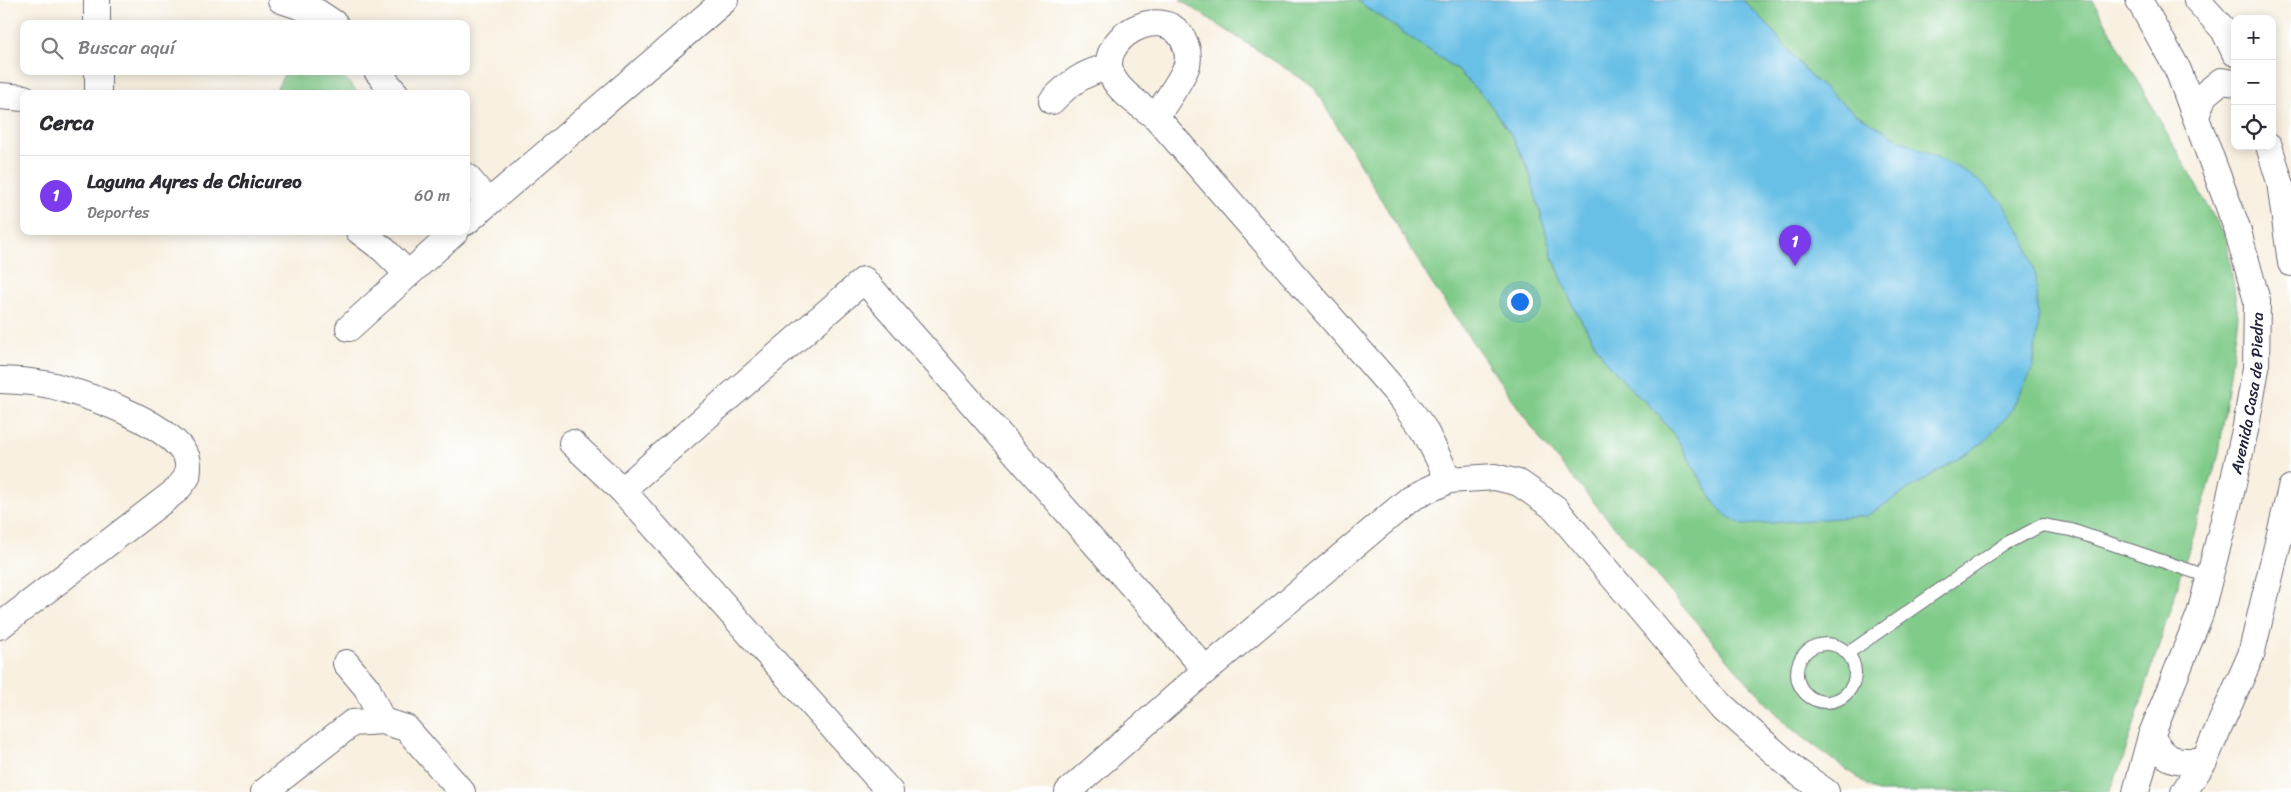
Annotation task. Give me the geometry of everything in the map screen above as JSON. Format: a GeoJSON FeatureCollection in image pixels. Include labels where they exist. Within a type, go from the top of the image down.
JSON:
{"type":"FeatureCollection","features":[{"type":"Feature","properties":{"kind":"street"},"geometry":{"type":"LineString","coordinates":[[97,0],[97,20]]}},
{"type":"Feature","properties":{"kind":"street"},"geometry":{"type":"LineString","coordinates":[[281,0],[317,12],[329,20]]}},
{"type":"Feature","properties":{"kind":"street"},"geometry":{"type":"LineString","coordinates":[[470,218],[725,0]]}},
{"type":"Feature","properties":{"kind":"street","name":"Avenida Casa de Piedra"},"geometry":{"type":"LineString","coordinates":[[2136,792],[2151,736],[2200,614],[2246,426],[2256,368],[2257,301],[2237,228],[2178,70],[2139,0]]}},
{"type":"Feature","properties":{"kind":"street"},"geometry":{"type":"LineString","coordinates":[[2197,0],[2224,30],[2231,45]]}},
{"type":"Feature","properties":{"kind":"street"},"geometry":{"type":"LineString","coordinates":[[1156,117],[1187,66],[1187,50],[1181,36],[1173,28],[1153,22],[1142,24],[1127,33],[1112,51],[1109,67],[1112,76],[1136,102],[1156,117],[1402,399],[1424,429],[1449,480]]}},
{"type":"Feature","properties":{"kind":"street"},"geometry":{"type":"LineString","coordinates":[[1052,101],[1076,79],[1088,72],[1109,67]]}},
{"type":"Feature","properties":{"kind":"street"},"geometry":{"type":"LineString","coordinates":[[98,75],[98,90]]}},
{"type":"Feature","properties":{"kind":"street"},"geometry":{"type":"LineString","coordinates":[[380,75],[393,90]]}},
{"type":"Feature","properties":{"kind":"street"},"geometry":{"type":"LineString","coordinates":[[2196,116],[2204,95],[2221,81],[2231,82]]}},
{"type":"Feature","properties":{"kind":"street"},"geometry":{"type":"LineString","coordinates":[[0,96],[20,98]]}},
{"type":"Feature","properties":{"kind":"street"},"geometry":{"type":"LineString","coordinates":[[2271,150],[2280,182],[2291,263]]}},
{"type":"Feature","properties":{"kind":"street"},"geometry":{"type":"LineString","coordinates":[[470,181],[488,202]]}},
{"type":"Feature","properties":{"kind":"street"},"geometry":{"type":"LineString","coordinates":[[364,235],[384,250],[408,274]]}},
{"type":"Feature","properties":{"kind":"street"},"geometry":{"type":"LineString","coordinates":[[348,328],[452,235]]}},
{"type":"Feature","properties":{"kind":"street"},"geometry":{"type":"LineString","coordinates":[[622,490],[864,280],[1206,670]]}},
{"type":"Feature","properties":{"kind":"street"},"geometry":{"type":"LineString","coordinates":[[0,380],[60,387],[120,410],[163,431],[179,446],[188,460],[188,477],[177,490],[0,626]]}},
{"type":"Feature","properties":{"kind":"street"},"geometry":{"type":"LineString","coordinates":[[572,443],[622,490],[890,792]]}},
{"type":"Feature","properties":{"kind":"street"},"geometry":{"type":"LineString","coordinates":[[1068,792],[1206,670],[1411,498],[1449,480],[1495,477],[1519,482],[1555,508],[1721,705],[1796,771],[1826,792]]}},
{"type":"Feature","properties":{"kind":"street"},"geometry":{"type":"LineString","coordinates":[[2184,792],[2204,761],[2251,655],[2291,488]]}},
{"type":"Feature","properties":{"kind":"street"},"geometry":{"type":"LineString","coordinates":[[346,663],[367,688],[382,721]]}},
{"type":"Feature","properties":{"kind":"street"},"geometry":{"type":"LineString","coordinates":[[264,792],[352,723],[382,721],[406,728],[462,792]]}},
{"type":"Feature","properties":{"kind":"street"},"geometry":{"type":"LineString","coordinates":[[2151,736],[2161,753],[2177,761],[2204,761]]}},
{"type":"Feature","properties":{"kind":"lane"},"geometry":{"type":"LineString","coordinates":[[1848,653],[2006,544],[2042,525],[2071,530],[2209,577]]}},
{"type":"Feature","properties":{"kind":"lane"},"geometry":{"type":"LineString","coordinates":[[1823,644],[1837,646],[1848,653],[1855,670],[1852,688],[1843,698],[1831,703],[1817,702],[1805,695],[1798,684],[1796,670],[1801,658],[1810,648],[1823,644]]}},
{"type":"Feature","properties":{"kind":"green space"},"geometry":{"type":"Polygon","coordinates":[[[1180,0],[1356,0],[1455,68],[1487,100],[1512,136],[1529,171],[1552,255],[1573,306],[1588,332],[1605,360],[1627,385],[1657,413],[1677,439],[1716,505],[2010,413],[2033,368],[2038,325],[1901,140],[1855,113],[1813,79],[1759,15],[1742,0],[2093,0],[2227,241],[2238,316],[2219,454],[2123,759],[2109,792],[1877,792],[1792,729],[1743,677],[1543,443],[1432,284],[1313,86],[1180,0]]]}},
{"type":"Feature","properties":{"kind":"green space"},"geometry":{"type":"Polygon","coordinates":[[[284,75],[342,75],[356,90],[276,90],[284,75]]]}},
{"type":"Feature","properties":{"kind":"water"},"geometry":{"type":"Polygon","coordinates":[[[1356,0],[1742,0],[1759,15],[1813,79],[1855,113],[1901,140],[1959,168],[1982,183],[2001,200],[2025,239],[2036,277],[2038,325],[2033,368],[2010,413],[1983,443],[1866,516],[1743,525],[1727,516],[1716,505],[1677,439],[1657,413],[1627,385],[1605,360],[1573,306],[1552,255],[1529,171],[1512,136],[1487,100],[1455,68],[1356,0]]]}},
{"type":"Feature","properties":{"kind":"place","name":"Laguna Ayres de Chicureo"},"geometry":{"type":"Point","coordinates":[1795,266]}}]}
